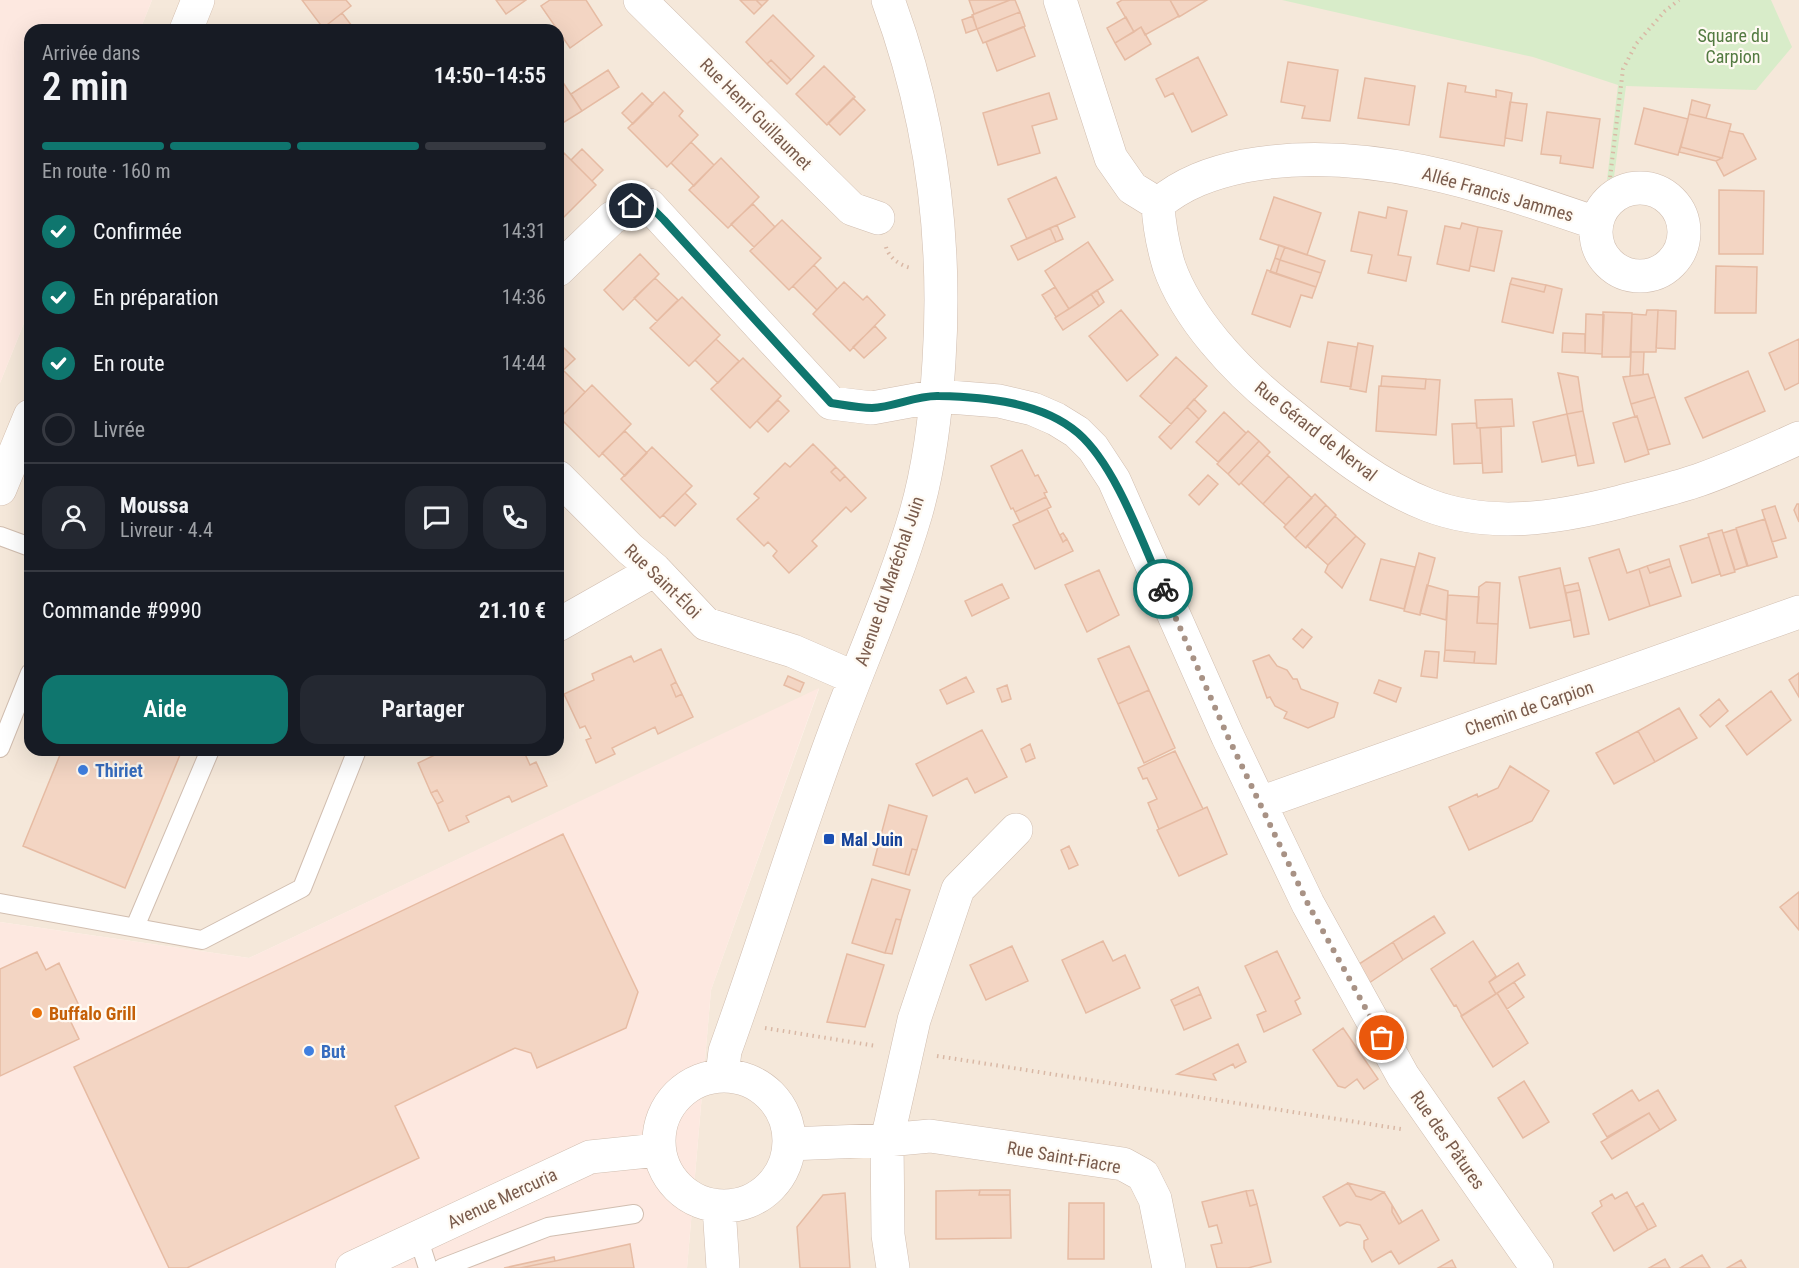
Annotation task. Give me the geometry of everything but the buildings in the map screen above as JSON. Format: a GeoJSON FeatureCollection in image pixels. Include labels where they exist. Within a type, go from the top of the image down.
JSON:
{"type":"FeatureCollection","features":[{"type":"Feature","properties":{"kind":"street"},"geometry":{"type":"LineString","coordinates":[[188,24],[198,0]]}},
{"type":"Feature","properties":{"kind":"street","name":"Avenue du Maréchal Juin"},"geometry":{"type":"LineString","coordinates":[[722,1075],[725,1051],[833,735],[900,561],[916,512],[927,465],[937,396],[941,326],[938,208],[929,147],[917,92],[888,0]]}},
{"type":"Feature","properties":{"kind":"street"},"geometry":{"type":"LineString","coordinates":[[1060,0],[1111,158],[1132,188],[1158,204]]}},
{"type":"Feature","properties":{"kind":"street","name":"Rue Henri Guillaumet"},"geometry":{"type":"LineString","coordinates":[[656,6],[852,209],[878,218]]}},
{"type":"Feature","properties":{"kind":"street","name":"Allée Francis Jammes"},"geometry":{"type":"LineString","coordinates":[[1158,204],[1171,193],[1209,174],[1260,163],[1333,160],[1389,166],[1446,176],[1518,197],[1602,212]]}},
{"type":"Feature","properties":{"kind":"street","name":"Rue Gérard de Nerval"},"geometry":{"type":"LineString","coordinates":[[1158,204],[1160,233],[1170,269],[1188,304],[1208,334],[1261,390],[1350,462],[1399,492],[1428,505],[1452,513],[1501,519],[1541,519],[1563,516],[1697,481],[1740,465],[1799,438]]}},
{"type":"Feature","properties":{"kind":"street"},"geometry":{"type":"LineString","coordinates":[[564,264],[612,218],[632,206],[649,205],[831,403],[872,408],[937,396]]}},
{"type":"Feature","properties":{"kind":"street","name":"Rue des Pâtures"},"geometry":{"type":"LineString","coordinates":[[937,396],[999,401],[1033,409],[1077,432],[1093,448],[1114,480],[1308,904],[1403,1076],[1537,1268]]}},
{"type":"Feature","properties":{"kind":"street"},"geometry":{"type":"LineString","coordinates":[[0,489],[24,433]]}},
{"type":"Feature","properties":{"kind":"street","name":"Rue Saint-Éloi"},"geometry":{"type":"LineString","coordinates":[[564,483],[630,549],[655,570],[706,624],[793,651],[855,678]]}},
{"type":"Feature","properties":{"kind":"street"},"geometry":{"type":"LineString","coordinates":[[564,622],[655,570]]}},
{"type":"Feature","properties":{"kind":"street","name":"Chemin de Carpion"},"geometry":{"type":"LineString","coordinates":[[1260,803],[1799,612]]}},
{"type":"Feature","properties":{"kind":"street"},"geometry":{"type":"LineString","coordinates":[[893,1268],[888,1235],[887,1140],[914,1020],[958,889],[1016,830]]}},
{"type":"Feature","properties":{"kind":"street"},"geometry":{"type":"LineString","coordinates":[[722,1075],[744,1078],[763,1088],[778,1104],[787,1123],[789,1144],[785,1165],[775,1183],[759,1197],[740,1205],[719,1207],[697,1202],[679,1189],[665,1171],[658,1150],[660,1127],[668,1107],[682,1090],[701,1079],[722,1075]]}},
{"type":"Feature","properties":{"kind":"street","name":"Rue Saint-Fiacre"},"geometry":{"type":"LineString","coordinates":[[789,1144],[930,1136],[1123,1164],[1143,1175],[1155,1199],[1168,1268]]}},
{"type":"Feature","properties":{"kind":"street","name":"Avenue Mercuria"},"geometry":{"type":"LineString","coordinates":[[352,1268],[590,1156],[658,1150]]}},
{"type":"Feature","properties":{"kind":"street"},"geometry":{"type":"LineString","coordinates":[[719,1207],[723,1268]]}},
{"type":"Feature","properties":{"kind":"lane"},"geometry":{"type":"LineString","coordinates":[[0,536],[24,545]]}},
{"type":"Feature","properties":{"kind":"lane"},"geometry":{"type":"LineString","coordinates":[[0,748],[24,688]]}},
{"type":"Feature","properties":{"kind":"lane"},"geometry":{"type":"LineString","coordinates":[[135,927],[207,756]]}},
{"type":"Feature","properties":{"kind":"lane"},"geometry":{"type":"LineString","coordinates":[[0,903],[202,940],[302,888],[355,756]]}},
{"type":"Feature","properties":{"kind":"lane"},"geometry":{"type":"LineString","coordinates":[[442,1268],[548,1227],[634,1214]]}},
{"type":"Feature","properties":{"kind":"lane"},"geometry":{"type":"LineString","coordinates":[[418,1237],[428,1268]]}},
{"type":"Feature","properties":{"kind":"path"},"geometry":{"type":"LineString","coordinates":[[1602,212],[1623,69],[1636,44],[1665,11],[1679,0]]}},
{"type":"Feature","properties":{"kind":"path"},"geometry":{"type":"LineString","coordinates":[[878,218],[887,253],[903,266],[941,275]]}},
{"type":"Feature","properties":{"kind":"path"},"geometry":{"type":"LineString","coordinates":[[735,1024],[1403,1130]]}},
{"type":"Feature","properties":{"kind":"shaded area"},"geometry":{"type":"Polygon","coordinates":[[[0,0],[152,0],[142,24],[24,24],[24,323],[0,383],[0,0]]]}},
{"type":"Feature","properties":{"kind":"shaded area"},"geometry":{"type":"Polygon","coordinates":[[[152,0],[1799,0],[1799,1268],[687,1268],[711,990],[819,689],[249,958],[0,922],[0,383],[24,323],[24,756],[564,756],[564,24],[142,24],[152,0]]]}},
{"type":"Feature","properties":{"kind":"shaded area"},"geometry":{"type":"Polygon","coordinates":[[[819,688],[711,990],[687,1268],[0,1268],[0,922],[249,958],[819,688]]]}},
{"type":"Feature","properties":{"kind":"green space","name":"Square du Carpion"},"geometry":{"type":"Polygon","coordinates":[[[1282,0],[1771,0],[1792,47],[1756,90],[1626,86],[1614,177],[1607,180],[1618,85],[1533,57],[1282,0]]]}},
{"type":"Feature","properties":{"kind":"way so far"},"geometry":{"type":"LineString","coordinates":[[1163,589],[1228,737],[1308,904],[1382,1038]]}},
{"type":"Feature","properties":{"kind":"place","name":"Thiriet"},"geometry":{"type":"Point","coordinates":[83,770]}},
{"type":"Feature","properties":{"kind":"place","name":"Mal Juin"},"geometry":{"type":"Point","coordinates":[829,839]}},
{"type":"Feature","properties":{"kind":"place","name":"Buffalo Grill"},"geometry":{"type":"Point","coordinates":[37,1013]}},
{"type":"Feature","properties":{"kind":"place","name":"But"},"geometry":{"type":"Point","coordinates":[309,1051]}},
{"type":"Feature","properties":{"kind":"route"},"geometry":{"type":"LineString","coordinates":[[632,206],[649,205],[831,403],[872,408],[937,396],[999,401],[1033,409],[1077,432],[1093,448],[1114,480],[1163,589]]}}]}
